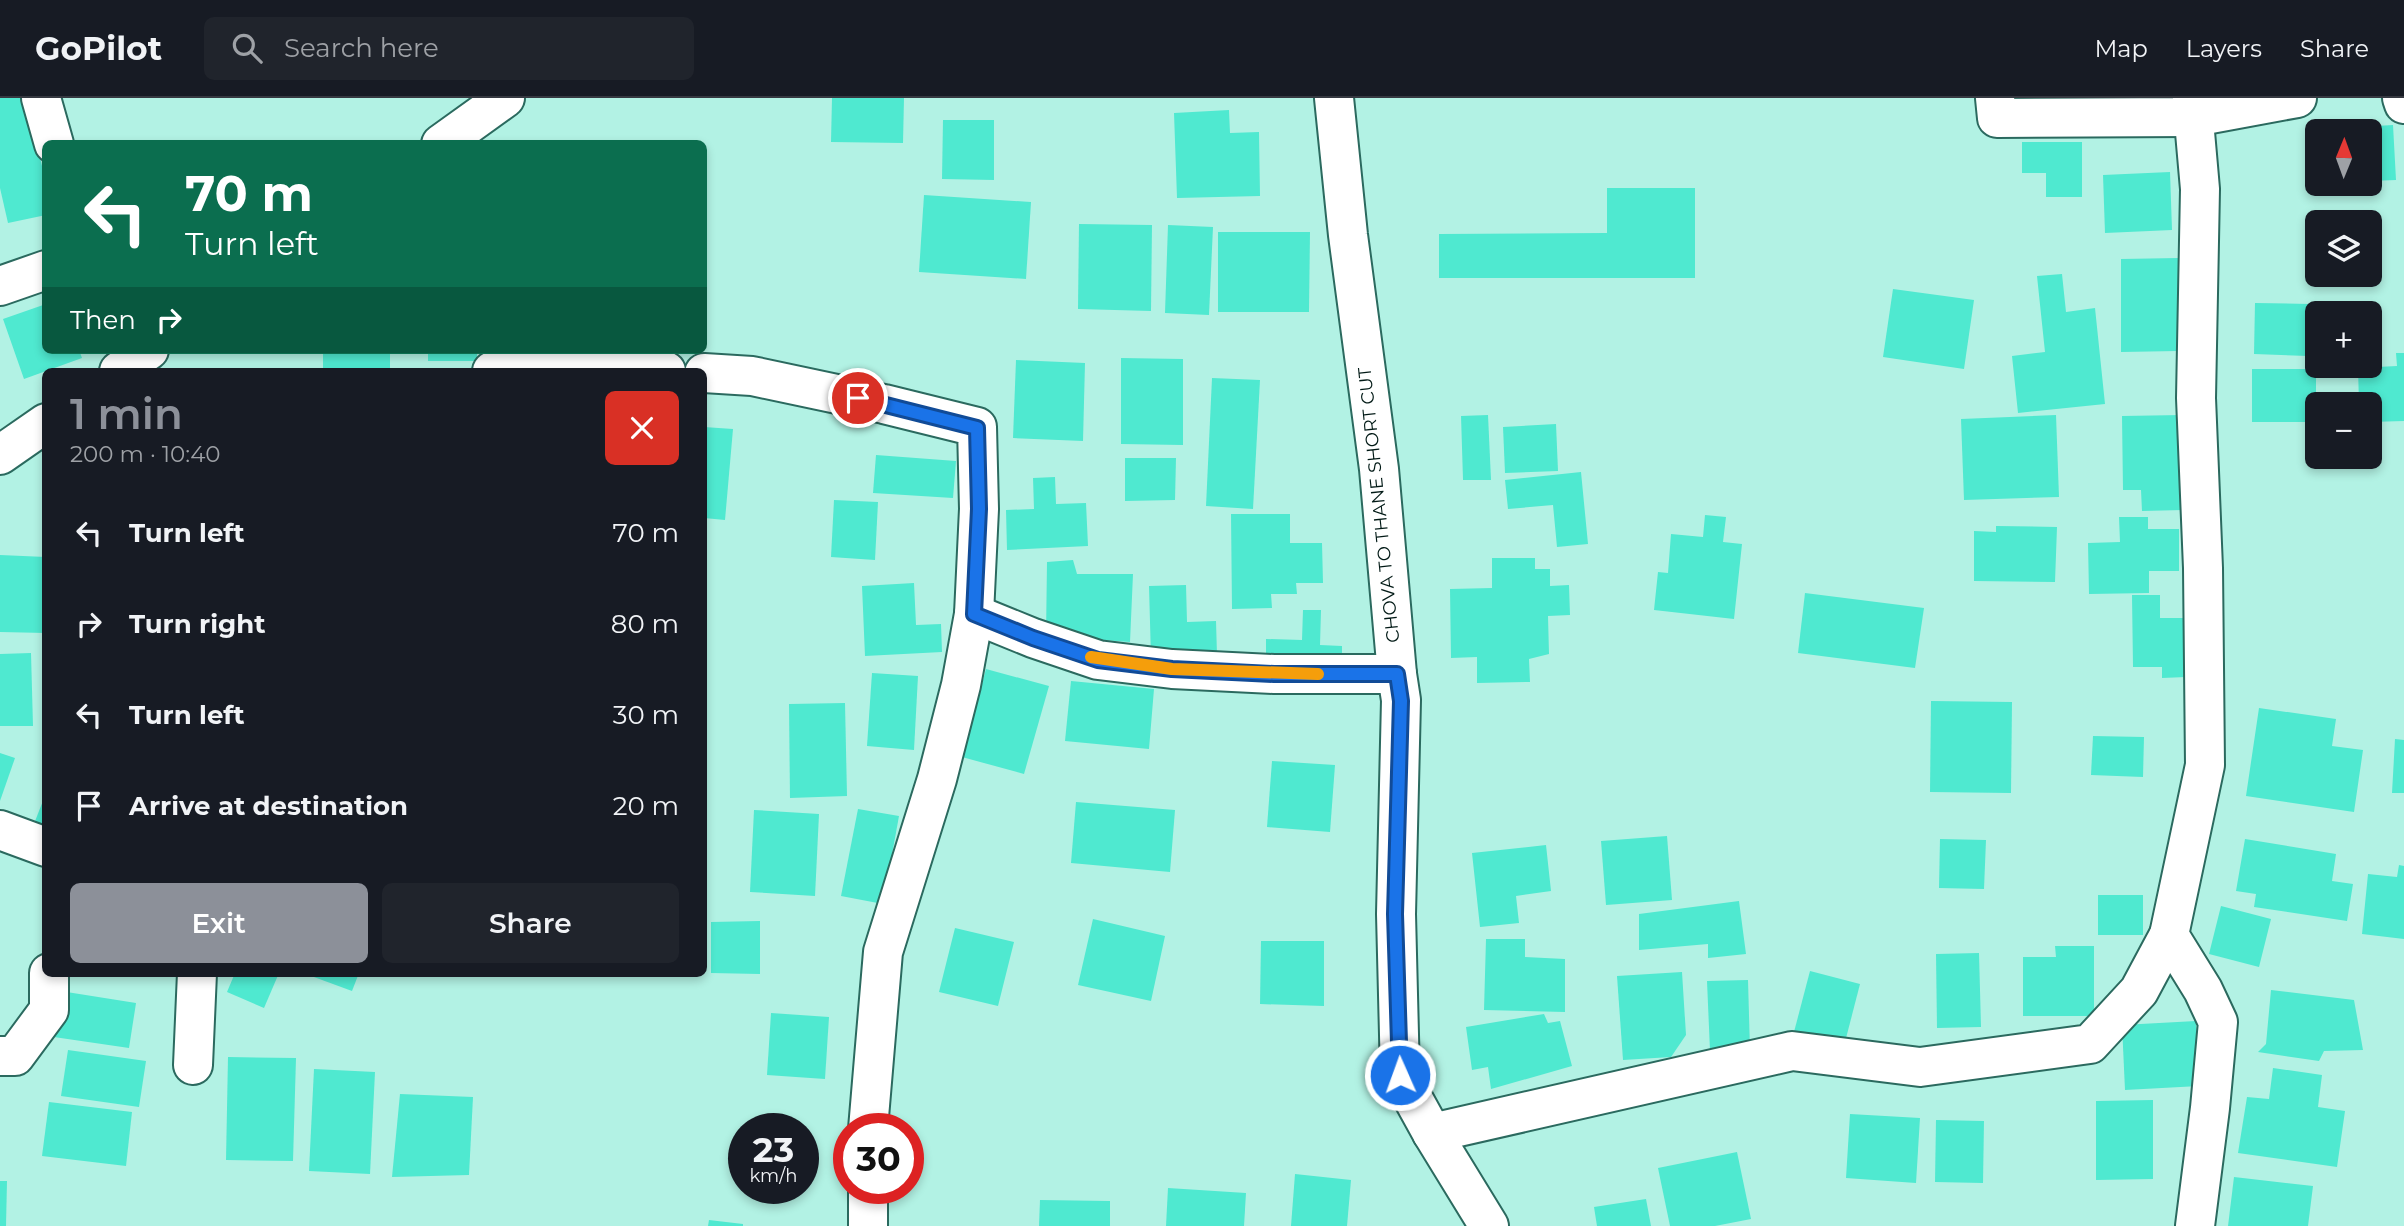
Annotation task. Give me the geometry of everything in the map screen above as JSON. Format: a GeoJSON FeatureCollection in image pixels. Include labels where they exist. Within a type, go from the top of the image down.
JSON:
{"type":"FeatureCollection","features":[{"type":"Feature","properties":{"kind":"street"},"geometry":{"type":"LineString","coordinates":[[41,98],[53,140]]}},
{"type":"Feature","properties":{"kind":"street"},"geometry":{"type":"LineString","coordinates":[[447,140],[505,98]]}},
{"type":"Feature","properties":{"kind":"street","name":"CHOVA TO THANE SHORT CUT"},"geometry":{"type":"LineString","coordinates":[[1334,98],[1348,235],[1378,469],[1401,701],[1395,914],[1400,1075],[1489,1226]]}},
{"type":"Feature","properties":{"kind":"street"},"geometry":{"type":"LineString","coordinates":[[1995,98],[1997,118],[2193,108],[2297,98]]}},
{"type":"Feature","properties":{"kind":"street"},"geometry":{"type":"LineString","coordinates":[[2402,98],[2404,104]]}},
{"type":"Feature","properties":{"kind":"street"},"geometry":{"type":"LineString","coordinates":[[1432,1133],[1792,1051],[1920,1067],[2090,1044],[2139,991],[2169,935],[2205,765],[2203,581],[2196,398],[2200,189],[2193,108]]}},
{"type":"Feature","properties":{"kind":"street"},"geometry":{"type":"LineString","coordinates":[[0,286],[42,271]]}},
{"type":"Feature","properties":{"kind":"street"},"geometry":{"type":"LineString","coordinates":[[123,368],[143,354]]}},
{"type":"Feature","properties":{"kind":"street"},"geometry":{"type":"LineString","coordinates":[[707,373],[752,376],[884,404],[977,428],[979,509],[974,614],[961,685],[940,766],[883,952],[869,1113]]}},
{"type":"Feature","properties":{"kind":"street"},"geometry":{"type":"LineString","coordinates":[[0,455],[42,426]]}},
{"type":"Feature","properties":{"kind":"street"},"geometry":{"type":"LineString","coordinates":[[974,614],[1098,660],[1185,670],[1274,674],[1397,674]]}},
{"type":"Feature","properties":{"kind":"street"},"geometry":{"type":"LineString","coordinates":[[0,831],[42,846]]}},
{"type":"Feature","properties":{"kind":"street"},"geometry":{"type":"LineString","coordinates":[[2169,935],[2203,990],[2218,1022],[2195,1226]]}},
{"type":"Feature","properties":{"kind":"street"},"geometry":{"type":"LineString","coordinates":[[0,1056],[15,1056],[49,1010],[48,977]]}},
{"type":"Feature","properties":{"kind":"street"},"geometry":{"type":"LineString","coordinates":[[193,1065],[197,977]]}},
{"type":"Feature","properties":{"kind":"street"},"geometry":{"type":"LineString","coordinates":[[868,1204],[868,1226]]}},
{"type":"Feature","properties":{"kind":"building"},"geometry":{"type":"Polygon","coordinates":[[[0,98],[26,98],[42,166],[42,216],[8,223],[0,188],[0,98]]]}},
{"type":"Feature","properties":{"kind":"building"},"geometry":{"type":"Polygon","coordinates":[[[832,98],[904,98],[903,143],[831,142],[832,98]]]}},
{"type":"Feature","properties":{"kind":"building"},"geometry":{"type":"Polygon","coordinates":[[[1229,110],[1230,133],[1259,132],[1260,196],[1177,198],[1174,113],[1229,110]]]}},
{"type":"Feature","properties":{"kind":"building"},"geometry":{"type":"Polygon","coordinates":[[[943,120],[994,120],[994,180],[942,179],[943,120]]]}},
{"type":"Feature","properties":{"kind":"building"},"geometry":{"type":"Polygon","coordinates":[[[2393,125],[2396,180],[2382,181],[2382,126],[2393,125]]]}},
{"type":"Feature","properties":{"kind":"building"},"geometry":{"type":"Polygon","coordinates":[[[2022,142],[2082,142],[2082,197],[2046,197],[2046,173],[2022,173],[2022,142]]]}},
{"type":"Feature","properties":{"kind":"building"},"geometry":{"type":"Polygon","coordinates":[[[2170,172],[2172,230],[2105,233],[2103,175],[2170,172]]]}},
{"type":"Feature","properties":{"kind":"building"},"geometry":{"type":"Polygon","coordinates":[[[1607,188],[1695,188],[1695,278],[1439,278],[1439,234],[1607,233],[1607,188]]]}},
{"type":"Feature","properties":{"kind":"building"},"geometry":{"type":"Polygon","coordinates":[[[924,195],[1031,202],[1026,279],[919,272],[924,195]]]}},
{"type":"Feature","properties":{"kind":"building"},"geometry":{"type":"Polygon","coordinates":[[[1079,224],[1152,225],[1151,311],[1078,309],[1079,224]]]}},
{"type":"Feature","properties":{"kind":"building"},"geometry":{"type":"Polygon","coordinates":[[[1168,225],[1213,227],[1209,315],[1165,313],[1168,225]]]}},
{"type":"Feature","properties":{"kind":"building"},"geometry":{"type":"Polygon","coordinates":[[[1218,232],[1310,232],[1309,312],[1218,312],[1218,232]]]}},
{"type":"Feature","properties":{"kind":"building"},"geometry":{"type":"Polygon","coordinates":[[[2178,258],[2178,351],[2121,352],[2121,259],[2178,258]]]}},
{"type":"Feature","properties":{"kind":"building"},"geometry":{"type":"Polygon","coordinates":[[[2062,274],[2066,312],[2095,308],[2105,404],[2018,413],[2012,356],[2045,352],[2037,276],[2062,274]]]}},
{"type":"Feature","properties":{"kind":"building"},"geometry":{"type":"Polygon","coordinates":[[[1893,289],[1974,300],[1964,369],[1883,357],[1893,289]]]}},
{"type":"Feature","properties":{"kind":"building"},"geometry":{"type":"Polygon","coordinates":[[[2255,303],[2305,304],[2305,356],[2254,354],[2255,303]]]}},
{"type":"Feature","properties":{"kind":"building"},"geometry":{"type":"Polygon","coordinates":[[[42,305],[42,354],[80,354],[82,358],[54,368],[42,368],[42,372],[24,379],[3,319],[42,305]]]}},
{"type":"Feature","properties":{"kind":"building"},"geometry":{"type":"Polygon","coordinates":[[[2396,353],[2404,353],[2404,421],[2382,422],[2382,392],[2359,392],[2358,378],[2382,378],[2382,367],[2397,366],[2396,353]]]}},
{"type":"Feature","properties":{"kind":"building"},"geometry":{"type":"Polygon","coordinates":[[[323,354],[390,354],[390,368],[323,368],[323,354]]]}},
{"type":"Feature","properties":{"kind":"building"},"geometry":{"type":"Polygon","coordinates":[[[428,354],[477,354],[477,361],[428,361],[428,354]]]}},
{"type":"Feature","properties":{"kind":"building"},"geometry":{"type":"Polygon","coordinates":[[[1121,358],[1183,359],[1183,445],[1121,444],[1121,358]]]}},
{"type":"Feature","properties":{"kind":"building"},"geometry":{"type":"Polygon","coordinates":[[[1016,360],[1085,363],[1083,441],[1013,438],[1016,360]]]}},
{"type":"Feature","properties":{"kind":"building"},"geometry":{"type":"Polygon","coordinates":[[[2252,369],[2305,369],[2305,378],[2316,378],[2316,392],[2305,392],[2305,422],[2252,422],[2252,369]]]}},
{"type":"Feature","properties":{"kind":"building"},"geometry":{"type":"Polygon","coordinates":[[[1212,378],[1260,380],[1253,509],[1206,506],[1212,378]]]}},
{"type":"Feature","properties":{"kind":"building"},"geometry":{"type":"Polygon","coordinates":[[[1488,415],[1491,480],[1463,480],[1461,416],[1488,415]]]}},
{"type":"Feature","properties":{"kind":"building"},"geometry":{"type":"Polygon","coordinates":[[[2056,415],[2059,497],[1964,500],[1961,419],[2056,415]]]}},
{"type":"Feature","properties":{"kind":"building"},"geometry":{"type":"Polygon","coordinates":[[[2182,415],[2183,510],[2142,511],[2141,490],[2123,490],[2122,416],[2182,415]]]}},
{"type":"Feature","properties":{"kind":"building"},"geometry":{"type":"Polygon","coordinates":[[[1556,424],[1558,471],[1505,473],[1503,427],[1556,424]]]}},
{"type":"Feature","properties":{"kind":"building"},"geometry":{"type":"Polygon","coordinates":[[[707,427],[733,429],[725,520],[707,518],[707,427]]]}},
{"type":"Feature","properties":{"kind":"building"},"geometry":{"type":"Polygon","coordinates":[[[876,455],[956,461],[953,498],[873,493],[876,455]]]}},
{"type":"Feature","properties":{"kind":"building"},"geometry":{"type":"Polygon","coordinates":[[[1125,458],[1176,458],[1175,500],[1125,501],[1125,458]]]}},
{"type":"Feature","properties":{"kind":"building"},"geometry":{"type":"Polygon","coordinates":[[[1581,472],[1588,544],[1557,547],[1553,505],[1508,509],[1505,480],[1581,472]]]}},
{"type":"Feature","properties":{"kind":"building"},"geometry":{"type":"Polygon","coordinates":[[[1055,477],[1056,504],[1086,503],[1088,546],[1007,550],[1006,510],[1034,509],[1033,478],[1055,477]]]}},
{"type":"Feature","properties":{"kind":"building"},"geometry":{"type":"Polygon","coordinates":[[[834,500],[878,502],[875,560],[831,557],[834,500]]]}},
{"type":"Feature","properties":{"kind":"building"},"geometry":{"type":"Polygon","coordinates":[[[1231,514],[1290,514],[1290,543],[1322,543],[1323,583],[1296,583],[1297,594],[1271,594],[1272,608],[1232,609],[1231,514]]]}},
{"type":"Feature","properties":{"kind":"building"},"geometry":{"type":"Polygon","coordinates":[[[1705,515],[1726,517],[1723,542],[1742,544],[1734,619],[1654,610],[1658,572],[1668,573],[1671,534],[1703,537],[1705,515]]]}},
{"type":"Feature","properties":{"kind":"building"},"geometry":{"type":"Polygon","coordinates":[[[2119,517],[2148,517],[2148,529],[2179,529],[2179,571],[2149,571],[2149,593],[2089,594],[2088,543],[2120,542],[2119,517]]]}},
{"type":"Feature","properties":{"kind":"building"},"geometry":{"type":"Polygon","coordinates":[[[1996,526],[2057,527],[2055,582],[1974,581],[1974,531],[1996,532],[1996,526]]]}},
{"type":"Feature","properties":{"kind":"building"},"geometry":{"type":"Polygon","coordinates":[[[0,555],[42,557],[42,633],[0,632],[0,555]]]}},
{"type":"Feature","properties":{"kind":"building"},"geometry":{"type":"Polygon","coordinates":[[[1492,558],[1535,558],[1535,569],[1550,569],[1550,586],[1569,585],[1570,615],[1548,616],[1549,654],[1529,659],[1530,682],[1477,683],[1477,657],[1451,658],[1450,589],[1492,588],[1492,558]]]}},
{"type":"Feature","properties":{"kind":"building"},"geometry":{"type":"Polygon","coordinates":[[[1073,560],[1077,574],[1133,574],[1130,642],[1046,636],[1047,562],[1073,560]]]}},
{"type":"Feature","properties":{"kind":"building"},"geometry":{"type":"Polygon","coordinates":[[[914,583],[916,625],[941,624],[942,652],[865,656],[862,586],[914,583]]]}},
{"type":"Feature","properties":{"kind":"building"},"geometry":{"type":"Polygon","coordinates":[[[1186,585],[1187,622],[1216,621],[1217,655],[1151,658],[1149,586],[1186,585]]]}},
{"type":"Feature","properties":{"kind":"building"},"geometry":{"type":"Polygon","coordinates":[[[1805,593],[1924,608],[1915,668],[1798,653],[1805,593]]]}},
{"type":"Feature","properties":{"kind":"building"},"geometry":{"type":"Polygon","coordinates":[[[2132,595],[2160,595],[2160,618],[2186,618],[2186,677],[2162,678],[2162,667],[2133,667],[2132,595]]]}},
{"type":"Feature","properties":{"kind":"building"},"geometry":{"type":"Polygon","coordinates":[[[1303,610],[1321,610],[1320,645],[1342,646],[1342,670],[1266,668],[1266,639],[1302,640],[1303,610]]]}},
{"type":"Feature","properties":{"kind":"building"},"geometry":{"type":"Polygon","coordinates":[[[31,653],[33,726],[0,726],[0,654],[31,653]]]}},
{"type":"Feature","properties":{"kind":"building"},"geometry":{"type":"Polygon","coordinates":[[[986,669],[1049,686],[1024,774],[962,757],[986,669]]]}},
{"type":"Feature","properties":{"kind":"building"},"geometry":{"type":"Polygon","coordinates":[[[872,673],[918,676],[914,750],[867,746],[872,673]]]}},
{"type":"Feature","properties":{"kind":"building"},"geometry":{"type":"Polygon","coordinates":[[[1071,681],[1154,689],[1149,749],[1065,741],[1071,681]]]}},
{"type":"Feature","properties":{"kind":"building"},"geometry":{"type":"Polygon","coordinates":[[[1931,701],[2012,702],[2011,793],[1930,792],[1931,701]]]}},
{"type":"Feature","properties":{"kind":"building"},"geometry":{"type":"Polygon","coordinates":[[[845,703],[847,796],[790,798],[789,704],[845,703]]]}},
{"type":"Feature","properties":{"kind":"building"},"geometry":{"type":"Polygon","coordinates":[[[2259,708],[2336,719],[2332,746],[2363,750],[2354,812],[2246,796],[2259,708]]]}},
{"type":"Feature","properties":{"kind":"building"},"geometry":{"type":"Polygon","coordinates":[[[2093,736],[2144,737],[2143,777],[2091,775],[2093,736]]]}},
{"type":"Feature","properties":{"kind":"building"},"geometry":{"type":"Polygon","coordinates":[[[2395,739],[2404,740],[2404,793],[2392,793],[2395,739]]]}},
{"type":"Feature","properties":{"kind":"building"},"geometry":{"type":"Polygon","coordinates":[[[0,753],[15,758],[0,801],[0,753]]]}},
{"type":"Feature","properties":{"kind":"building"},"geometry":{"type":"Polygon","coordinates":[[[1272,761],[1335,765],[1330,832],[1267,827],[1272,761]]]}},
{"type":"Feature","properties":{"kind":"building"},"geometry":{"type":"Polygon","coordinates":[[[1076,802],[1175,810],[1170,872],[1071,863],[1076,802]]]}},
{"type":"Feature","properties":{"kind":"building"},"geometry":{"type":"Polygon","coordinates":[[[42,803],[42,833],[32,829],[42,803]]]}},
{"type":"Feature","properties":{"kind":"building"},"geometry":{"type":"Polygon","coordinates":[[[858,809],[899,816],[883,904],[841,896],[858,809]]]}},
{"type":"Feature","properties":{"kind":"building"},"geometry":{"type":"Polygon","coordinates":[[[754,810],[819,814],[815,896],[750,892],[754,810]]]}},
{"type":"Feature","properties":{"kind":"building"},"geometry":{"type":"Polygon","coordinates":[[[1667,836],[1672,900],[1606,905],[1601,841],[1667,836]]]}},
{"type":"Feature","properties":{"kind":"building"},"geometry":{"type":"Polygon","coordinates":[[[1940,839],[1986,840],[1984,889],[1939,888],[1940,839]]]}},
{"type":"Feature","properties":{"kind":"building"},"geometry":{"type":"Polygon","coordinates":[[[2245,839],[2336,854],[2332,881],[2353,884],[2347,921],[2254,907],[2256,894],[2236,891],[2245,839]]]}},
{"type":"Feature","properties":{"kind":"building"},"geometry":{"type":"Polygon","coordinates":[[[1546,845],[1551,891],[1516,896],[1519,923],[1480,927],[1472,853],[1546,845]]]}},
{"type":"Feature","properties":{"kind":"building"},"geometry":{"type":"Polygon","coordinates":[[[2399,865],[2404,866],[2404,939],[2362,934],[2368,874],[2397,877],[2399,865]]]}},
{"type":"Feature","properties":{"kind":"building"},"geometry":{"type":"Polygon","coordinates":[[[2098,895],[2143,895],[2143,935],[2098,935],[2098,895]]]}},
{"type":"Feature","properties":{"kind":"building"},"geometry":{"type":"Polygon","coordinates":[[[1739,901],[1746,954],[1708,958],[1708,944],[1639,950],[1639,914],[1739,901]]]}},
{"type":"Feature","properties":{"kind":"building"},"geometry":{"type":"Polygon","coordinates":[[[2221,906],[2271,919],[2259,967],[2209,954],[2221,906]]]}},
{"type":"Feature","properties":{"kind":"building"},"geometry":{"type":"Polygon","coordinates":[[[1093,919],[1165,936],[1151,1001],[1078,985],[1093,919]]]}},
{"type":"Feature","properties":{"kind":"building"},"geometry":{"type":"Polygon","coordinates":[[[760,921],[760,974],[711,973],[711,922],[760,921]]]}},
{"type":"Feature","properties":{"kind":"building"},"geometry":{"type":"Polygon","coordinates":[[[955,928],[1014,942],[998,1006],[939,992],[955,928]]]}},
{"type":"Feature","properties":{"kind":"building"},"geometry":{"type":"Polygon","coordinates":[[[1486,939],[1525,939],[1525,957],[1565,959],[1565,1012],[1484,1010],[1486,939]]]}},
{"type":"Feature","properties":{"kind":"building"},"geometry":{"type":"Polygon","coordinates":[[[1261,941],[1324,941],[1324,1006],[1260,1004],[1261,941]]]}},
{"type":"Feature","properties":{"kind":"building"},"geometry":{"type":"Polygon","coordinates":[[[2055,946],[2094,946],[2094,1016],[2023,1016],[2023,957],[2056,957],[2055,946]]]}},
{"type":"Feature","properties":{"kind":"building"},"geometry":{"type":"Polygon","coordinates":[[[1979,953],[1981,1027],[1937,1028],[1936,954],[1979,953]]]}},
{"type":"Feature","properties":{"kind":"building"},"geometry":{"type":"Polygon","coordinates":[[[1810,971],[1860,984],[1844,1046],[1794,1032],[1810,971]]]}},
{"type":"Feature","properties":{"kind":"building"},"geometry":{"type":"Polygon","coordinates":[[[1682,972],[1686,1035],[1671,1057],[1623,1060],[1617,976],[1682,972]]]}},
{"type":"Feature","properties":{"kind":"building"},"geometry":{"type":"Polygon","coordinates":[[[233,977],[277,977],[264,1008],[227,992],[233,977]]]}},
{"type":"Feature","properties":{"kind":"building"},"geometry":{"type":"Polygon","coordinates":[[[314,977],[357,977],[352,991],[314,977]]]}},
{"type":"Feature","properties":{"kind":"building"},"geometry":{"type":"Polygon","coordinates":[[[1748,980],[1750,1050],[1710,1051],[1707,981],[1748,980]]]}},
{"type":"Feature","properties":{"kind":"building"},"geometry":{"type":"Polygon","coordinates":[[[54,990],[136,1003],[129,1048],[47,1036],[54,990]]]}},
{"type":"Feature","properties":{"kind":"building"},"geometry":{"type":"Polygon","coordinates":[[[2271,990],[2354,1000],[2363,1050],[2324,1051],[2319,1061],[2258,1052],[2266,1044],[2271,990]]]}},
{"type":"Feature","properties":{"kind":"building"},"geometry":{"type":"Polygon","coordinates":[[[771,1013],[829,1017],[825,1079],[767,1075],[771,1013]]]}},
{"type":"Feature","properties":{"kind":"building"},"geometry":{"type":"Polygon","coordinates":[[[1544,1014],[1548,1023],[1560,1021],[1572,1066],[1491,1089],[1488,1067],[1472,1070],[1466,1027],[1544,1014]]]}},
{"type":"Feature","properties":{"kind":"building"},"geometry":{"type":"Polygon","coordinates":[[[2196,1021],[2199,1086],[2125,1090],[2122,1025],[2196,1021]]]}},
{"type":"Feature","properties":{"kind":"building"},"geometry":{"type":"Polygon","coordinates":[[[68,1050],[146,1061],[139,1107],[61,1096],[68,1050]]]}},
{"type":"Feature","properties":{"kind":"building"},"geometry":{"type":"Polygon","coordinates":[[[228,1057],[296,1058],[293,1161],[226,1160],[228,1057]]]}},
{"type":"Feature","properties":{"kind":"building"},"geometry":{"type":"Polygon","coordinates":[[[2273,1068],[2322,1075],[2318,1107],[2345,1111],[2337,1167],[2238,1153],[2247,1097],[2269,1099],[2273,1068]]]}},
{"type":"Feature","properties":{"kind":"building"},"geometry":{"type":"Polygon","coordinates":[[[314,1069],[375,1072],[370,1174],[309,1171],[314,1069]]]}},
{"type":"Feature","properties":{"kind":"building"},"geometry":{"type":"Polygon","coordinates":[[[400,1094],[473,1097],[469,1175],[392,1177],[400,1094]]]}},
{"type":"Feature","properties":{"kind":"building"},"geometry":{"type":"Polygon","coordinates":[[[2153,1100],[2153,1179],[2096,1180],[2096,1101],[2153,1100]]]}},
{"type":"Feature","properties":{"kind":"building"},"geometry":{"type":"Polygon","coordinates":[[[49,1102],[132,1112],[126,1166],[42,1156],[49,1102]]]}},
{"type":"Feature","properties":{"kind":"building"},"geometry":{"type":"Polygon","coordinates":[[[1850,1114],[1920,1118],[1916,1183],[1846,1178],[1850,1114]]]}},
{"type":"Feature","properties":{"kind":"building"},"geometry":{"type":"Polygon","coordinates":[[[1936,1120],[1984,1121],[1983,1183],[1935,1182],[1936,1120]]]}},
{"type":"Feature","properties":{"kind":"building"},"geometry":{"type":"Polygon","coordinates":[[[1737,1152],[1751,1219],[1715,1226],[1670,1226],[1658,1168],[1737,1152]]]}},
{"type":"Feature","properties":{"kind":"building"},"geometry":{"type":"Polygon","coordinates":[[[1295,1174],[1351,1180],[1347,1226],[1291,1226],[1295,1174]]]}},
{"type":"Feature","properties":{"kind":"building"},"geometry":{"type":"Polygon","coordinates":[[[2234,1177],[2313,1186],[2308,1226],[2228,1226],[2234,1177]]]}},
{"type":"Feature","properties":{"kind":"building"},"geometry":{"type":"Polygon","coordinates":[[[0,1181],[7,1181],[6,1226],[0,1226],[0,1181]]]}},
{"type":"Feature","properties":{"kind":"building"},"geometry":{"type":"Polygon","coordinates":[[[1168,1188],[1246,1193],[1244,1226],[1166,1226],[1168,1188]]]}},
{"type":"Feature","properties":{"kind":"building"},"geometry":{"type":"Polygon","coordinates":[[[1646,1199],[1651,1226],[1597,1226],[1594,1207],[1646,1199]]]}},
{"type":"Feature","properties":{"kind":"building"},"geometry":{"type":"Polygon","coordinates":[[[1040,1200],[1110,1201],[1110,1226],[1039,1226],[1040,1200]]]}},
{"type":"Feature","properties":{"kind":"building"},"geometry":{"type":"Polygon","coordinates":[[[709,1220],[743,1224],[743,1226],[708,1226],[709,1220]]]}},
{"type":"Feature","properties":{"kind":"slow traffic"},"geometry":{"type":"LineString","coordinates":[[1091,657],[1172,669],[1318,674]]}},
{"type":"Feature","properties":{"kind":"route"},"geometry":{"type":"LineString","coordinates":[[858,398],[977,428],[979,509],[974,614],[1098,660],[1172,669],[1274,674],[1397,674],[1401,701],[1395,914],[1400,1075]]}}]}
